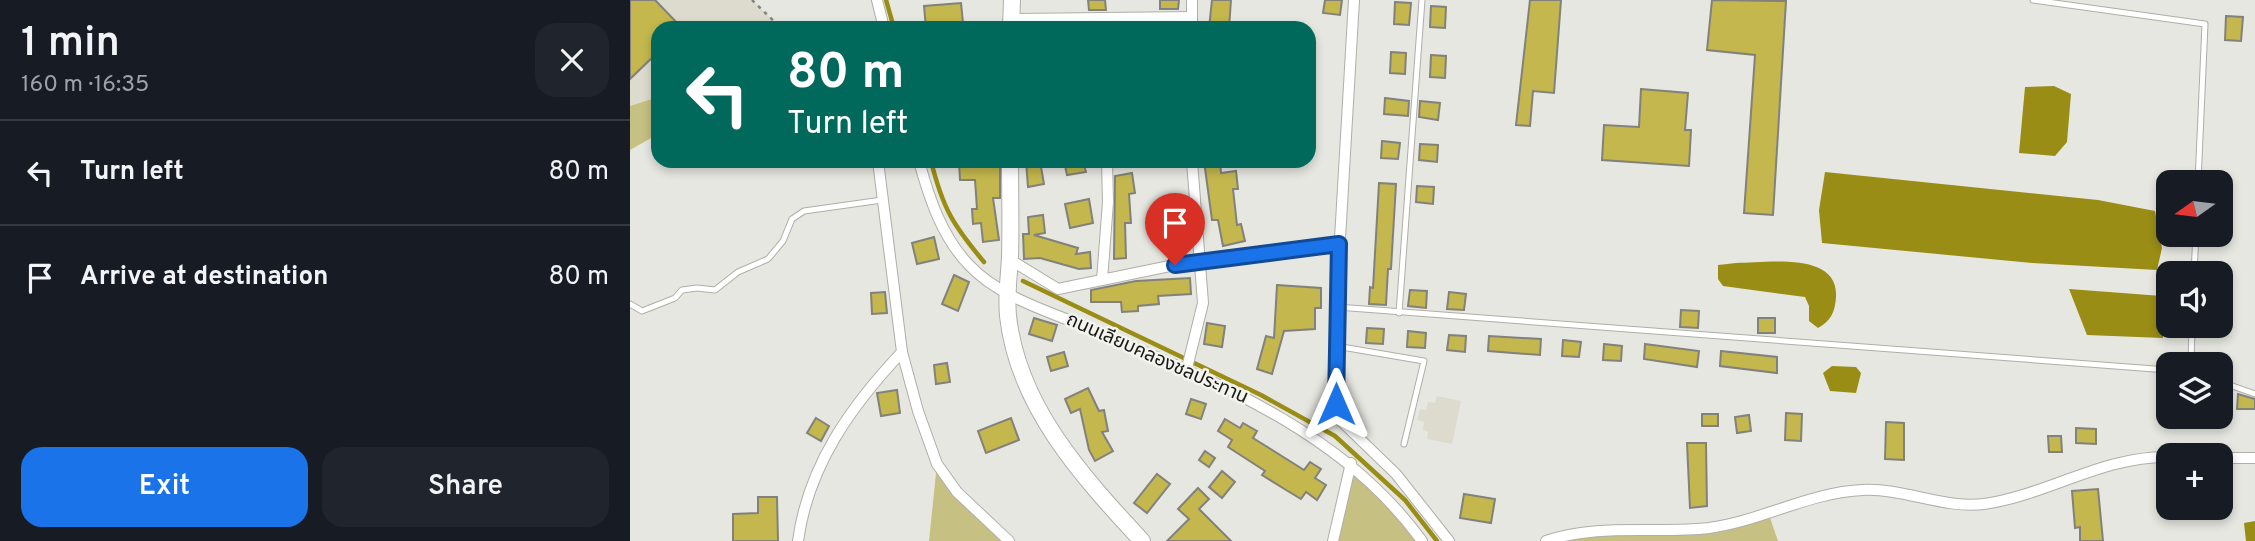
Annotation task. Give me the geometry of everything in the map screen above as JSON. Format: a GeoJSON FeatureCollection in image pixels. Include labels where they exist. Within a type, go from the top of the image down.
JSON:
{"type":"FeatureCollection","features":[{"type":"Feature","properties":{"kind":"street"},"geometry":{"type":"LineString","coordinates":[[877,0],[882,21]]}},
{"type":"Feature","properties":{"kind":"street"},"geometry":{"type":"LineString","coordinates":[[1012,0],[1012,21]]}},
{"type":"Feature","properties":{"kind":"street"},"geometry":{"type":"LineString","coordinates":[[1192,0],[1192,21]]}},
{"type":"Feature","properties":{"kind":"street"},"geometry":{"type":"LineString","coordinates":[[1353,0],[1336,307],[1336,416],[1396,474],[1449,541]]}},
{"type":"Feature","properties":{"kind":"street"},"geometry":{"type":"LineString","coordinates":[[879,168],[902,352],[918,411],[937,464],[957,492],[1009,541]]}},
{"type":"Feature","properties":{"kind":"street","name":"ถนนเลียบคลองชลประทาน"},"geometry":{"type":"LineString","coordinates":[[921,168],[943,229],[970,266],[1006,292],[1187,370],[1280,415],[1351,463],[1390,501],[1422,541]]}},
{"type":"Feature","properties":{"kind":"street"},"geometry":{"type":"LineString","coordinates":[[1010,168],[1010,259],[1006,292],[1012,335],[1025,380],[1042,417],[1100,495],[1142,541]]}},
{"type":"Feature","properties":{"kind":"street"},"geometry":{"type":"LineString","coordinates":[[1102,281],[1108,202],[1107,168]]}},
{"type":"Feature","properties":{"kind":"street"},"geometry":{"type":"LineString","coordinates":[[1187,370],[1203,303],[1192,168]]}},
{"type":"Feature","properties":{"kind":"street"},"geometry":{"type":"LineString","coordinates":[[1010,259],[1058,289],[1199,260],[1339,244]]}},
{"type":"Feature","properties":{"kind":"street"},"geometry":{"type":"LineString","coordinates":[[798,541],[804,501],[829,448],[862,394],[902,352]]}},
{"type":"Feature","properties":{"kind":"street"},"geometry":{"type":"LineString","coordinates":[[1546,541],[1579,533],[1709,528],[1820,497],[1864,489],[1900,492],[1960,505],[1987,503],[2121,462],[2156,458]]}},
{"type":"Feature","properties":{"kind":"street"},"geometry":{"type":"LineString","coordinates":[[2233,458],[2255,458]]}},
{"type":"Feature","properties":{"kind":"street"},"geometry":{"type":"LineString","coordinates":[[1333,541],[1351,463]]}},
{"type":"Feature","properties":{"kind":"lane"},"geometry":{"type":"LineString","coordinates":[[1399,313],[1422,0]]}},
{"type":"Feature","properties":{"kind":"lane"},"geometry":{"type":"LineString","coordinates":[[2033,0],[2205,24],[2199,170]]}},
{"type":"Feature","properties":{"kind":"lane"},"geometry":{"type":"LineString","coordinates":[[630,304],[642,311],[675,298],[682,290],[715,290],[738,272],[768,259],[783,241],[792,219],[804,211],[882,200]]}},
{"type":"Feature","properties":{"kind":"lane"},"geometry":{"type":"LineString","coordinates":[[1336,307],[2156,369]]}},
{"type":"Feature","properties":{"kind":"lane"},"geometry":{"type":"LineString","coordinates":[[1336,346],[1424,361],[1404,444]]}},
{"type":"Feature","properties":{"kind":"lane"},"geometry":{"type":"LineString","coordinates":[[2233,386],[2255,394]]}},
{"type":"Feature","properties":{"kind":"path"},"geometry":{"type":"LineString","coordinates":[[752,0],[774,21]]}},
{"type":"Feature","properties":{"kind":"shaded area"},"geometry":{"type":"Polygon","coordinates":[[[630,0],[752,0],[774,21],[651,21],[651,99],[630,106],[630,0]]]}},
{"type":"Feature","properties":{"kind":"shaded area"},"geometry":{"type":"Polygon","coordinates":[[[2054,86],[2071,94],[2067,142],[2055,156],[2019,153],[2025,87],[2054,86]]]}},
{"type":"Feature","properties":{"kind":"shaded area"},"geometry":{"type":"Polygon","coordinates":[[[651,99],[651,138],[630,150],[630,106],[651,99]]]}},
{"type":"Feature","properties":{"kind":"shaded area"},"geometry":{"type":"Polygon","coordinates":[[[1825,172],[2098,200],[2155,211],[2156,247],[2162,248],[2159,261],[2156,261],[2156,270],[2032,263],[1822,243],[1819,210],[1825,172]]]}},
{"type":"Feature","properties":{"kind":"shaded area"},"geometry":{"type":"Polygon","coordinates":[[[1798,263],[1826,272],[1834,282],[1836,297],[1832,316],[1818,328],[1809,321],[1809,306],[1805,297],[1723,286],[1718,279],[1718,265],[1798,263]]]}},
{"type":"Feature","properties":{"kind":"shaded area"},"geometry":{"type":"Polygon","coordinates":[[[2069,289],[2156,296],[2156,338],[2087,335],[2069,289]]]}},
{"type":"Feature","properties":{"kind":"shaded area"},"geometry":{"type":"Polygon","coordinates":[[[1832,366],[1856,367],[1861,373],[1856,393],[1830,391],[1823,373],[1832,366]]]}},
{"type":"Feature","properties":{"kind":"shaded area"},"geometry":{"type":"Polygon","coordinates":[[[1437,396],[1461,401],[1452,444],[1427,439],[1428,432],[1423,430],[1424,422],[1417,420],[1420,409],[1426,410],[1428,402],[1435,403],[1437,396]]]}},
{"type":"Feature","properties":{"kind":"shaded area"},"geometry":{"type":"Polygon","coordinates":[[[1351,463],[1422,541],[1333,541],[1351,463]]]}},
{"type":"Feature","properties":{"kind":"shaded area"},"geometry":{"type":"Polygon","coordinates":[[[937,464],[1009,541],[929,541],[937,464]]]}},
{"type":"Feature","properties":{"kind":"shaded area"},"geometry":{"type":"Polygon","coordinates":[[[1768,512],[1778,541],[1546,541],[1564,535],[1709,528],[1768,512]]]}},
{"type":"Feature","properties":{"kind":"shaded area"},"geometry":{"type":"Polygon","coordinates":[[[2255,521],[2255,541],[2246,541],[2244,523],[2255,521]]]}},
{"type":"Feature","properties":{"kind":"building"},"geometry":{"type":"Polygon","coordinates":[[[630,0],[655,0],[675,21],[651,21],[651,59],[630,79],[630,0]]]}},
{"type":"Feature","properties":{"kind":"building"},"geometry":{"type":"Polygon","coordinates":[[[1088,0],[1105,0],[1106,10],[1089,10],[1088,0]]]}},
{"type":"Feature","properties":{"kind":"building"},"geometry":{"type":"Polygon","coordinates":[[[1160,0],[1179,0],[1178,9],[1160,9],[1160,0]]]}},
{"type":"Feature","properties":{"kind":"building"},"geometry":{"type":"Polygon","coordinates":[[[1212,0],[1231,0],[1230,21],[1210,21],[1212,0]]]}},
{"type":"Feature","properties":{"kind":"building"},"geometry":{"type":"Polygon","coordinates":[[[1325,0],[1342,0],[1340,15],[1323,13],[1325,0]]]}},
{"type":"Feature","properties":{"kind":"building"},"geometry":{"type":"Polygon","coordinates":[[[1530,0],[1561,0],[1554,93],[1533,91],[1530,126],[1516,125],[1530,0]]]}},
{"type":"Feature","properties":{"kind":"building"},"geometry":{"type":"Polygon","coordinates":[[[1712,0],[1786,1],[1773,215],[1744,213],[1755,55],[1707,50],[1712,0]]]}},
{"type":"Feature","properties":{"kind":"building"},"geometry":{"type":"Polygon","coordinates":[[[1395,2],[1411,3],[1409,25],[1394,24],[1395,2]]]}},
{"type":"Feature","properties":{"kind":"building"},"geometry":{"type":"Polygon","coordinates":[[[961,3],[963,21],[925,21],[924,6],[961,3]]]}},
{"type":"Feature","properties":{"kind":"building"},"geometry":{"type":"Polygon","coordinates":[[[1431,6],[1446,7],[1445,28],[1430,27],[1431,6]]]}},
{"type":"Feature","properties":{"kind":"building"},"geometry":{"type":"Polygon","coordinates":[[[2226,16],[2243,17],[2241,41],[2225,40],[2226,16]]]}},
{"type":"Feature","properties":{"kind":"building"},"geometry":{"type":"Polygon","coordinates":[[[1391,52],[1406,53],[1405,74],[1390,73],[1391,52]]]}},
{"type":"Feature","properties":{"kind":"building"},"geometry":{"type":"Polygon","coordinates":[[[1431,55],[1446,56],[1445,78],[1430,77],[1431,55]]]}},
{"type":"Feature","properties":{"kind":"building"},"geometry":{"type":"Polygon","coordinates":[[[1641,89],[1688,93],[1685,130],[1691,130],[1689,166],[1602,160],[1604,125],[1639,127],[1641,89]]]}},
{"type":"Feature","properties":{"kind":"building"},"geometry":{"type":"Polygon","coordinates":[[[1385,98],[1409,101],[1408,116],[1384,114],[1385,98]]]}},
{"type":"Feature","properties":{"kind":"building"},"geometry":{"type":"Polygon","coordinates":[[[1420,101],[1440,103],[1438,120],[1419,117],[1420,101]]]}},
{"type":"Feature","properties":{"kind":"building"},"geometry":{"type":"Polygon","coordinates":[[[1382,141],[1400,143],[1398,159],[1381,158],[1382,141]]]}},
{"type":"Feature","properties":{"kind":"building"},"geometry":{"type":"Polygon","coordinates":[[[1420,144],[1438,145],[1437,162],[1419,160],[1420,144]]]}},
{"type":"Feature","properties":{"kind":"building"},"geometry":{"type":"Polygon","coordinates":[[[959,168],[1000,168],[1000,198],[993,198],[999,240],[983,242],[981,223],[973,224],[972,209],[977,209],[975,180],[960,180],[959,168]]]}},
{"type":"Feature","properties":{"kind":"building"},"geometry":{"type":"Polygon","coordinates":[[[1027,168],[1041,168],[1044,184],[1028,187],[1027,168]]]}},
{"type":"Feature","properties":{"kind":"building"},"geometry":{"type":"Polygon","coordinates":[[[1066,168],[1085,168],[1086,172],[1067,175],[1066,168]]]}},
{"type":"Feature","properties":{"kind":"building"},"geometry":{"type":"Polygon","coordinates":[[[1205,168],[1221,168],[1221,173],[1236,171],[1238,189],[1233,189],[1237,225],[1241,224],[1245,241],[1223,246],[1218,220],[1212,220],[1205,168]]]}},
{"type":"Feature","properties":{"kind":"building"},"geometry":{"type":"Polygon","coordinates":[[[1132,173],[1135,193],[1129,194],[1131,223],[1125,223],[1126,258],[1114,259],[1115,176],[1132,173]]]}},
{"type":"Feature","properties":{"kind":"building"},"geometry":{"type":"Polygon","coordinates":[[[1379,183],[1396,184],[1386,305],[1369,304],[1370,287],[1373,288],[1379,183]]]}},
{"type":"Feature","properties":{"kind":"building"},"geometry":{"type":"Polygon","coordinates":[[[1417,186],[1434,187],[1433,204],[1416,202],[1417,186]]]}},
{"type":"Feature","properties":{"kind":"building"},"geometry":{"type":"Polygon","coordinates":[[[1089,199],[1093,223],[1070,228],[1065,204],[1089,199]]]}},
{"type":"Feature","properties":{"kind":"building"},"geometry":{"type":"Polygon","coordinates":[[[1043,215],[1045,233],[1034,235],[1078,248],[1076,254],[1090,252],[1091,268],[1079,269],[1040,258],[1024,259],[1023,234],[1029,234],[1028,217],[1043,215]]]}},
{"type":"Feature","properties":{"kind":"building"},"geometry":{"type":"Polygon","coordinates":[[[934,237],[939,259],[917,264],[912,243],[934,237]]]}},
{"type":"Feature","properties":{"kind":"building"},"geometry":{"type":"Polygon","coordinates":[[[954,275],[969,282],[958,311],[942,304],[954,275]]]}},
{"type":"Feature","properties":{"kind":"building"},"geometry":{"type":"Polygon","coordinates":[[[1190,278],[1191,294],[1158,296],[1159,304],[1138,306],[1138,311],[1122,312],[1121,302],[1091,302],[1091,290],[1136,281],[1190,278]]]}},
{"type":"Feature","properties":{"kind":"building"},"geometry":{"type":"Polygon","coordinates":[[[1277,285],[1321,288],[1321,308],[1315,308],[1315,329],[1284,331],[1272,374],[1257,369],[1266,336],[1274,338],[1277,285]]]}},
{"type":"Feature","properties":{"kind":"building"},"geometry":{"type":"Polygon","coordinates":[[[1410,290],[1427,291],[1426,308],[1408,306],[1410,290]]]}},
{"type":"Feature","properties":{"kind":"building"},"geometry":{"type":"Polygon","coordinates":[[[885,292],[887,313],[872,314],[871,293],[885,292]]]}},
{"type":"Feature","properties":{"kind":"building"},"geometry":{"type":"Polygon","coordinates":[[[1449,292],[1466,294],[1464,310],[1447,309],[1449,292]]]}},
{"type":"Feature","properties":{"kind":"building"},"geometry":{"type":"Polygon","coordinates":[[[1681,310],[1699,311],[1698,328],[1680,327],[1681,310]]]}},
{"type":"Feature","properties":{"kind":"building"},"geometry":{"type":"Polygon","coordinates":[[[1034,318],[1057,325],[1052,341],[1029,334],[1034,318]]]}},
{"type":"Feature","properties":{"kind":"building"},"geometry":{"type":"Polygon","coordinates":[[[1758,318],[1775,318],[1775,333],[1758,333],[1758,318]]]}},
{"type":"Feature","properties":{"kind":"building"},"geometry":{"type":"Polygon","coordinates":[[[1207,323],[1225,326],[1222,347],[1204,344],[1207,323]]]}},
{"type":"Feature","properties":{"kind":"building"},"geometry":{"type":"Polygon","coordinates":[[[1367,328],[1384,329],[1383,344],[1366,343],[1367,328]]]}},
{"type":"Feature","properties":{"kind":"building"},"geometry":{"type":"Polygon","coordinates":[[[1408,331],[1426,333],[1425,348],[1407,347],[1408,331]]]}},
{"type":"Feature","properties":{"kind":"building"},"geometry":{"type":"Polygon","coordinates":[[[1449,335],[1466,336],[1465,352],[1447,350],[1449,335]]]}},
{"type":"Feature","properties":{"kind":"building"},"geometry":{"type":"Polygon","coordinates":[[[1489,336],[1541,339],[1540,355],[1488,351],[1489,336]]]}},
{"type":"Feature","properties":{"kind":"building"},"geometry":{"type":"Polygon","coordinates":[[[1563,340],[1581,342],[1579,357],[1562,356],[1563,340]]]}},
{"type":"Feature","properties":{"kind":"building"},"geometry":{"type":"Polygon","coordinates":[[[1604,344],[1622,346],[1621,361],[1603,360],[1604,344]]]}},
{"type":"Feature","properties":{"kind":"building"},"geometry":{"type":"Polygon","coordinates":[[[1645,344],[1699,351],[1697,367],[1644,359],[1645,344]]]}},
{"type":"Feature","properties":{"kind":"building"},"geometry":{"type":"Polygon","coordinates":[[[1721,351],[1777,357],[1777,373],[1720,366],[1721,351]]]}},
{"type":"Feature","properties":{"kind":"building"},"geometry":{"type":"Polygon","coordinates":[[[1064,352],[1068,366],[1051,371],[1047,357],[1064,352]]]}},
{"type":"Feature","properties":{"kind":"building"},"geometry":{"type":"Polygon","coordinates":[[[947,363],[950,382],[936,384],[934,365],[947,363]]]}},
{"type":"Feature","properties":{"kind":"building"},"geometry":{"type":"Polygon","coordinates":[[[1088,388],[1099,411],[1104,410],[1108,431],[1102,432],[1113,451],[1095,461],[1089,450],[1080,409],[1071,413],[1065,399],[1088,388]]]}},
{"type":"Feature","properties":{"kind":"building"},"geometry":{"type":"Polygon","coordinates":[[[897,390],[900,413],[881,416],[877,393],[897,390]]]}},
{"type":"Feature","properties":{"kind":"building"},"geometry":{"type":"Polygon","coordinates":[[[2238,394],[2255,399],[2255,409],[2237,409],[2238,394]]]}},
{"type":"Feature","properties":{"kind":"building"},"geometry":{"type":"Polygon","coordinates":[[[1191,399],[1206,404],[1201,419],[1186,414],[1191,399]]]}},
{"type":"Feature","properties":{"kind":"building"},"geometry":{"type":"Polygon","coordinates":[[[1786,413],[1802,414],[1801,441],[1785,440],[1786,413]]]}},
{"type":"Feature","properties":{"kind":"building"},"geometry":{"type":"Polygon","coordinates":[[[1702,414],[1718,414],[1718,426],[1702,426],[1702,414]]]}},
{"type":"Feature","properties":{"kind":"building"},"geometry":{"type":"Polygon","coordinates":[[[1749,415],[1751,431],[1737,433],[1735,417],[1749,415]]]}},
{"type":"Feature","properties":{"kind":"building"},"geometry":{"type":"Polygon","coordinates":[[[816,418],[829,426],[821,441],[807,433],[816,418]]]}},
{"type":"Feature","properties":{"kind":"building"},"geometry":{"type":"Polygon","coordinates":[[[1011,418],[1019,440],[986,453],[978,431],[1011,418]]]}},
{"type":"Feature","properties":{"kind":"building"},"geometry":{"type":"Polygon","coordinates":[[[1225,419],[1240,428],[1243,423],[1257,431],[1253,438],[1304,470],[1310,462],[1321,469],[1315,478],[1326,485],[1317,500],[1306,492],[1301,499],[1262,475],[1265,471],[1228,447],[1232,440],[1218,431],[1225,419]]]}},
{"type":"Feature","properties":{"kind":"building"},"geometry":{"type":"Polygon","coordinates":[[[1886,422],[1904,423],[1904,460],[1885,459],[1886,422]]]}},
{"type":"Feature","properties":{"kind":"building"},"geometry":{"type":"Polygon","coordinates":[[[2076,428],[2096,429],[2096,444],[2076,443],[2076,428]]]}},
{"type":"Feature","properties":{"kind":"building"},"geometry":{"type":"Polygon","coordinates":[[[2048,436],[2061,436],[2062,452],[2049,452],[2048,436]]]}},
{"type":"Feature","properties":{"kind":"building"},"geometry":{"type":"Polygon","coordinates":[[[1687,443],[1706,443],[1707,506],[1690,508],[1687,443]]]}},
{"type":"Feature","properties":{"kind":"building"},"geometry":{"type":"Polygon","coordinates":[[[1205,451],[1215,458],[1209,467],[1199,460],[1205,451]]]}},
{"type":"Feature","properties":{"kind":"building"},"geometry":{"type":"Polygon","coordinates":[[[1222,471],[1235,482],[1222,498],[1209,487],[1222,471]]]}},
{"type":"Feature","properties":{"kind":"building"},"geometry":{"type":"Polygon","coordinates":[[[1157,474],[1170,484],[1147,513],[1134,503],[1157,474]]]}},
{"type":"Feature","properties":{"kind":"building"},"geometry":{"type":"Polygon","coordinates":[[[1198,488],[1209,499],[1199,509],[1231,541],[1167,541],[1189,519],[1178,509],[1198,488]]]}},
{"type":"Feature","properties":{"kind":"building"},"geometry":{"type":"Polygon","coordinates":[[[2098,489],[2103,541],[2080,541],[2080,527],[2075,528],[2072,491],[2098,489]]]}},
{"type":"Feature","properties":{"kind":"building"},"geometry":{"type":"Polygon","coordinates":[[[1464,494],[1495,499],[1491,523],[1460,518],[1464,494]]]}},
{"type":"Feature","properties":{"kind":"building"},"geometry":{"type":"Polygon","coordinates":[[[758,497],[777,497],[778,541],[733,541],[733,514],[758,513],[758,497]]]}},
{"type":"Feature","properties":{"kind":"waterway"},"geometry":{"type":"LineString","coordinates":[[886,0],[892,21]]}},
{"type":"Feature","properties":{"kind":"waterway"},"geometry":{"type":"LineString","coordinates":[[933,168],[950,216],[984,262]]}},
{"type":"Feature","properties":{"kind":"waterway"},"geometry":{"type":"LineString","coordinates":[[1023,281],[1261,395],[1335,436],[1405,500],[1437,541]]}},
{"type":"Feature","properties":{"kind":"route"},"geometry":{"type":"LineString","coordinates":[[1175,265],[1339,244],[1336,404]]}}]}
